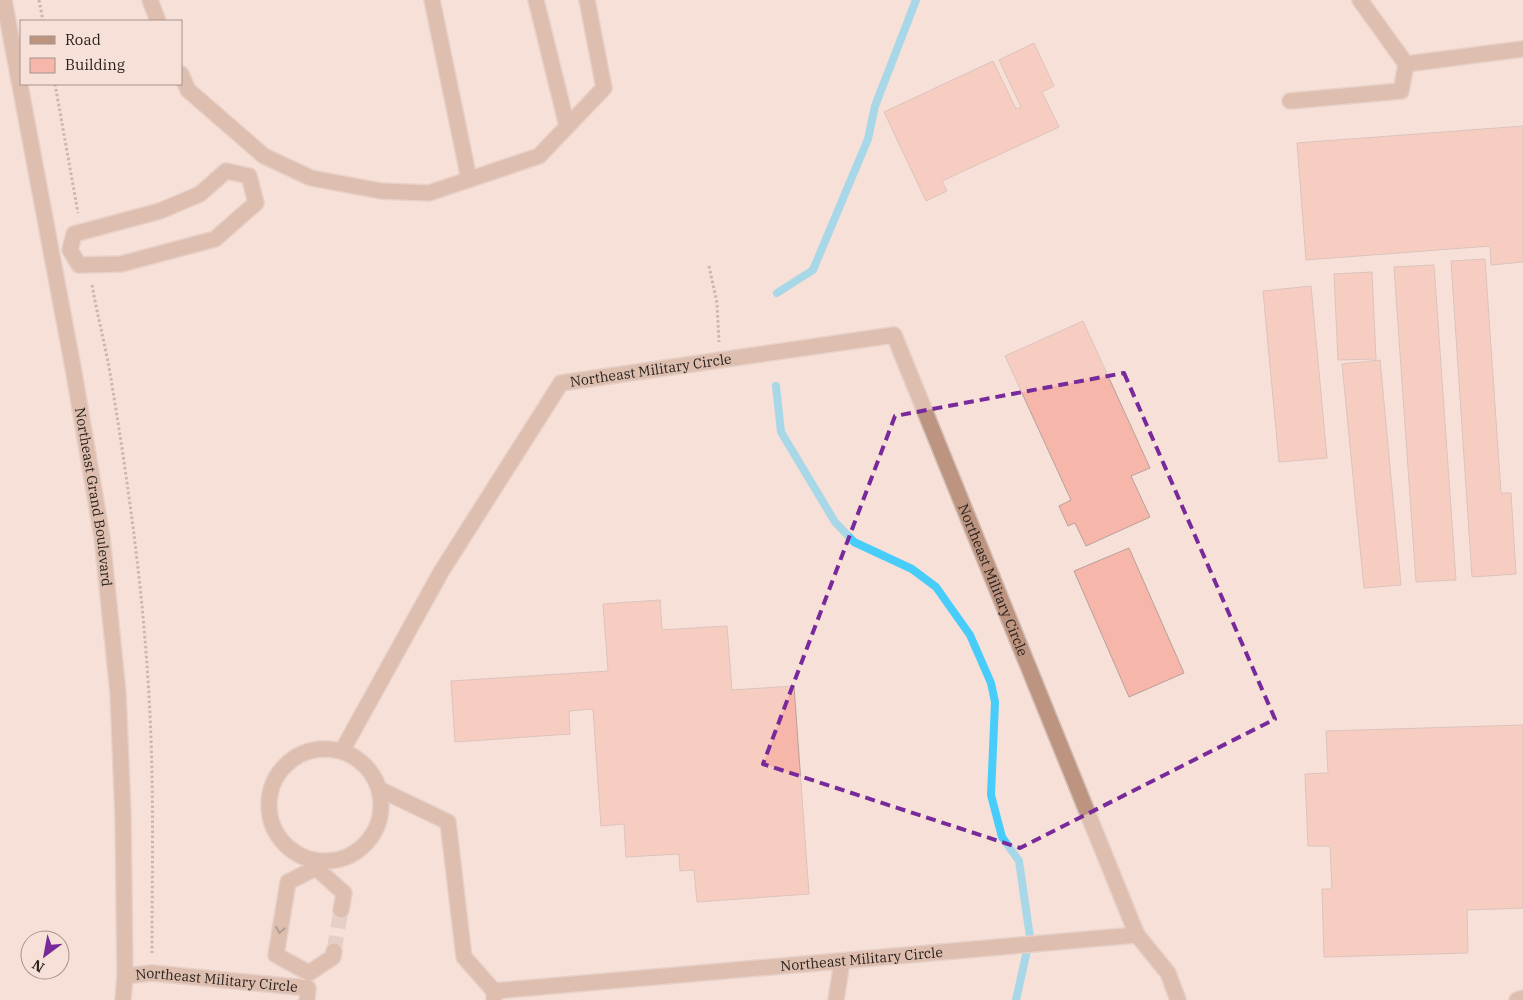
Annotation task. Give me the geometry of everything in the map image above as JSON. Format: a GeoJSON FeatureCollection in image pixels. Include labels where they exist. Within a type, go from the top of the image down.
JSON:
{"type":"FeatureCollection","features":[{"type":"Feature","properties":{"kind":"street","name":"Northeast Grand Boulevard"},"geometry":{"type":"LineString","coordinates":[[4,0],[20,84]]}},
{"type":"Feature","properties":{"kind":"street"},"geometry":{"type":"LineString","coordinates":[[150,0],[158,20]]}},
{"type":"Feature","properties":{"kind":"street"},"geometry":{"type":"LineString","coordinates":[[432,0],[469,179]]}},
{"type":"Feature","properties":{"kind":"street"},"geometry":{"type":"LineString","coordinates":[[536,0],[567,126]]}},
{"type":"Feature","properties":{"kind":"street"},"geometry":{"type":"LineString","coordinates":[[182,76],[188,90],[264,156],[311,178],[381,191],[429,193],[539,156],[604,88],[587,0]]}},
{"type":"Feature","properties":{"kind":"street"},"geometry":{"type":"LineString","coordinates":[[1290,101],[1401,91],[1406,64],[1360,0]]}},
{"type":"Feature","properties":{"kind":"street"},"geometry":{"type":"LineString","coordinates":[[1406,64],[1523,48]]}},
{"type":"Feature","properties":{"kind":"street","name":"Northeast Grand Boulevard"},"geometry":{"type":"LineString","coordinates":[[20,85],[102,537],[118,692],[123,815],[125,976],[123,1000]]}},
{"type":"Feature","properties":{"kind":"street"},"geometry":{"type":"LineString","coordinates":[[249,176],[264,156]]}},
{"type":"Feature","properties":{"kind":"street"},"geometry":{"type":"LineString","coordinates":[[226,171],[249,176],[256,203],[215,239],[121,264],[79,264],[70,250],[74,234],[160,211],[200,194],[226,171]]}},
{"type":"Feature","properties":{"kind":"street"},"geometry":{"type":"LineString","coordinates":[[52,253],[70,250]]}},
{"type":"Feature","properties":{"kind":"street","name":"Northeast Military Circle"},"geometry":{"type":"LineString","coordinates":[[342,751],[441,572],[561,383],[894,335],[1137,936],[842,961],[494,996]]}},
{"type":"Feature","properties":{"kind":"street","name":"Northeast Military Circle"},"geometry":{"type":"LineString","coordinates":[[308,987],[276,955],[288,882],[317,864],[338,860],[355,853],[368,841],[378,825],[381,807],[379,789],[371,773],[358,760],[342,751],[323,748],[304,752],[288,762],[276,776],[269,794],[269,813],[275,831],[286,846],[317,864],[344,893],[341,910]]}},
{"type":"Feature","properties":{"kind":"street"},"geometry":{"type":"LineString","coordinates":[[379,789],[448,822],[464,957],[494,996]]}},
{"type":"Feature","properties":{"kind":"street"},"geometry":{"type":"LineString","coordinates":[[1137,936],[1168,973],[1178,1000]]}},
{"type":"Feature","properties":{"kind":"street","name":"Northeast Military Circle"},"geometry":{"type":"LineString","coordinates":[[308,987],[333,957],[334,951]]}},
{"type":"Feature","properties":{"kind":"street"},"geometry":{"type":"LineString","coordinates":[[836,1000],[842,961]]}},
{"type":"Feature","properties":{"kind":"street","name":"Northeast Military Circle"},"geometry":{"type":"LineString","coordinates":[[125,976],[152,973],[308,987]]}},
{"type":"Feature","properties":{"kind":"street"},"geometry":{"type":"LineString","coordinates":[[1517,1000],[1523,998]]}},
{"type":"Feature","properties":{"kind":"path"},"geometry":{"type":"LineString","coordinates":[[40,0],[43,20]]}},
{"type":"Feature","properties":{"kind":"path"},"geometry":{"type":"LineString","coordinates":[[710,266],[717,303],[721,360]]}},
{"type":"Feature","properties":{"kind":"highlighted area"},"geometry":{"type":"Polygon","coordinates":[[[1124,373],[1275,719],[1020,848],[763,764],[895,416],[1124,373]]]}},
{"type":"Feature","properties":{"kind":"building"},"geometry":{"type":"Polygon","coordinates":[[[1034,43],[1054,86],[1042,92],[1059,127],[942,181],[947,191],[926,201],[884,112],[993,61],[1016,109],[1021,107],[999,60],[1034,43]]]}},
{"type":"Feature","properties":{"kind":"building"},"geometry":{"type":"Polygon","coordinates":[[[1523,126],[1523,262],[1491,265],[1490,246],[1306,260],[1297,143],[1523,126]]]}},
{"type":"Feature","properties":{"kind":"building"},"geometry":{"type":"Polygon","coordinates":[[[1485,259],[1501,493],[1511,493],[1516,574],[1472,577],[1451,261],[1485,259]]]}},
{"type":"Feature","properties":{"kind":"building"},"geometry":{"type":"Polygon","coordinates":[[[1434,265],[1456,580],[1416,582],[1394,267],[1434,265]]]}},
{"type":"Feature","properties":{"kind":"building"},"geometry":{"type":"Polygon","coordinates":[[[1372,272],[1376,359],[1338,360],[1334,274],[1372,272]]]}},
{"type":"Feature","properties":{"kind":"building"},"geometry":{"type":"Polygon","coordinates":[[[1311,286],[1327,458],[1279,462],[1263,291],[1311,286]]]}},
{"type":"Feature","properties":{"kind":"building"},"geometry":{"type":"Polygon","coordinates":[[[1083,321],[1150,468],[1131,476],[1150,517],[1086,546],[1075,523],[1068,526],[1059,506],[1071,500],[1005,356],[1083,321]]]}},
{"type":"Feature","properties":{"kind":"building"},"geometry":{"type":"Polygon","coordinates":[[[1380,360],[1401,585],[1364,588],[1342,364],[1380,360]]]}},
{"type":"Feature","properties":{"kind":"building"},"geometry":{"type":"Polygon","coordinates":[[[1129,548],[1184,673],[1129,697],[1074,571],[1129,548]]]}},
{"type":"Feature","properties":{"kind":"building"},"geometry":{"type":"Polygon","coordinates":[[[660,600],[662,630],[727,626],[732,690],[794,686],[809,894],[697,902],[694,870],[680,871],[679,854],[626,857],[624,824],[601,826],[593,709],[569,711],[570,734],[455,742],[451,681],[608,671],[603,604],[660,600]]]}},
{"type":"Feature","properties":{"kind":"building"},"geometry":{"type":"Polygon","coordinates":[[[1523,725],[1523,908],[1467,910],[1468,953],[1324,957],[1322,889],[1332,889],[1330,846],[1308,846],[1305,774],[1328,773],[1326,731],[1523,725]]]}},
{"type":"Feature","properties":{"kind":"waterway"},"geometry":{"type":"LineString","coordinates":[[777,293],[813,270],[868,139],[875,106],[916,0]]}},
{"type":"Feature","properties":{"kind":"waterway"},"geometry":{"type":"LineString","coordinates":[[776,386],[781,432],[835,522],[854,542],[912,569],[936,587],[970,635],[991,683],[995,702],[991,795],[1002,837],[1019,861],[1030,937],[1016,1000]]}},
{"type":"Feature","properties":{"kind":"tunnel"},"geometry":{"type":"LineString","coordinates":[[334,951],[341,910]]}}]}
